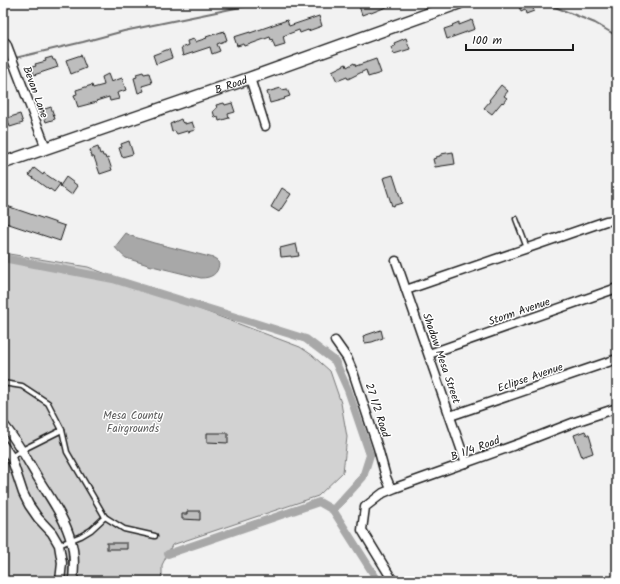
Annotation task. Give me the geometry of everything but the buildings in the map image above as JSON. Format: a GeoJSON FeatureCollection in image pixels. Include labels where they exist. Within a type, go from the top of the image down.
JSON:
{"type":"FeatureCollection","features":[{"type":"Feature","properties":{"kind":"street","name":"B Road"},"geometry":{"type":"LineString","coordinates":[[3,163],[250,78],[459,3]]}},
{"type":"Feature","properties":{"kind":"street","name":"Bevan Lane"},"geometry":{"type":"LineString","coordinates":[[6,43],[46,148]]}},
{"type":"Feature","properties":{"kind":"street"},"geometry":{"type":"LineString","coordinates":[[250,78],[264,126]]}},
{"type":"Feature","properties":{"kind":"street"},"geometry":{"type":"LineString","coordinates":[[406,290],[606,221],[616,224]]}},
{"type":"Feature","properties":{"kind":"street","name":"Shadow Mesa Street"},"geometry":{"type":"LineString","coordinates":[[396,261],[466,463]]}},
{"type":"Feature","properties":{"kind":"street","name":"Storm Avenue"},"geometry":{"type":"LineString","coordinates":[[428,354],[617,288]]}},
{"type":"Feature","properties":{"kind":"street","name":"27 1/2 Road"},"geometry":{"type":"LineString","coordinates":[[335,342],[347,358],[353,372],[391,489]]}},
{"type":"Feature","properties":{"kind":"street","name":"Eclipse Avenue"},"geometry":{"type":"LineString","coordinates":[[450,416],[617,359]]}},
{"type":"Feature","properties":{"kind":"street","name":"B 1/4 Road"},"geometry":{"type":"LineString","coordinates":[[393,581],[362,530],[365,507],[383,493],[617,408]]}},
{"type":"Feature","properties":{"kind":"street"},"geometry":{"type":"LineString","coordinates":[[3,424],[22,450],[61,516],[71,540],[74,561],[73,581]]}},
{"type":"Feature","properties":{"kind":"street"},"geometry":{"type":"LineString","coordinates":[[3,445],[11,457],[23,493],[29,505],[38,518],[52,533],[58,545],[62,563],[60,581]]}},
{"type":"Feature","properties":{"kind":"lane"},"geometry":{"type":"LineString","coordinates":[[516,219],[527,248]]}},
{"type":"Feature","properties":{"kind":"lane"},"geometry":{"type":"LineString","coordinates":[[3,383],[22,386],[48,403],[62,430],[67,452],[105,517],[124,529],[155,536]]}},
{"type":"Feature","properties":{"kind":"lane"},"geometry":{"type":"LineString","coordinates":[[11,457],[62,430]]}},
{"type":"Feature","properties":{"kind":"lane"},"geometry":{"type":"LineString","coordinates":[[58,545],[91,530],[105,517]]}},
{"type":"Feature","properties":{"kind":"green space","name":"Mesa County Fairgrounds"},"geometry":{"type":"Polygon","coordinates":[[[3,253],[88,267],[300,347],[312,355],[330,371],[341,403],[347,437],[343,472],[318,496],[172,545],[162,565],[162,581],[3,581],[3,253]]]}},
{"type":"Feature","properties":{"kind":"shaded area"},"geometry":{"type":"Polygon","coordinates":[[[126,233],[154,243],[214,258],[219,264],[216,273],[208,277],[201,278],[126,258],[115,247],[126,233]]]}},
{"type":"Feature","properties":{"kind":"waterway"},"geometry":{"type":"LineString","coordinates":[[15,58],[124,31],[260,3]]}},
{"type":"Feature","properties":{"kind":"waterway"},"geometry":{"type":"LineString","coordinates":[[545,3],[595,23],[617,36]]}},
{"type":"Feature","properties":{"kind":"waterway"},"geometry":{"type":"LineString","coordinates":[[3,258],[113,279],[306,339],[335,361],[348,390],[370,455],[363,477],[333,510]]}},
{"type":"Feature","properties":{"kind":"waterway"},"geometry":{"type":"LineString","coordinates":[[168,554],[319,502],[333,510],[378,581]]}}]}
